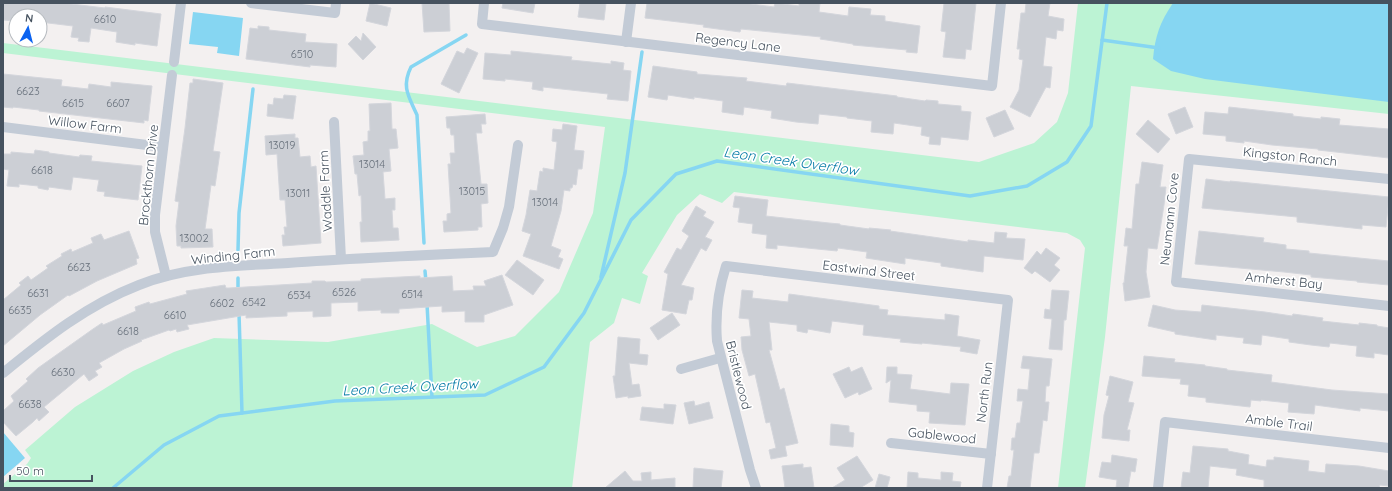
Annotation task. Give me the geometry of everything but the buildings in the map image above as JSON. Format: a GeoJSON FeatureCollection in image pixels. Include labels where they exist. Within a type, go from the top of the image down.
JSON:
{"type":"FeatureCollection","features":[{"type":"Feature","properties":{"kind":"street"},"geometry":{"type":"LineString","coordinates":[[174,62],[181,3]]}},
{"type":"Feature","properties":{"kind":"street"},"geometry":{"type":"LineString","coordinates":[[251,3],[335,8]]}},
{"type":"Feature","properties":{"kind":"street","name":"Regency Lane"},"geometry":{"type":"LineString","coordinates":[[484,3],[482,24],[992,86],[1001,3]]}},
{"type":"Feature","properties":{"kind":"street"},"geometry":{"type":"LineString","coordinates":[[626,42],[630,3]]}},
{"type":"Feature","properties":{"kind":"street","name":"Brockthorn Drive"},"geometry":{"type":"LineString","coordinates":[[166,276],[155,232],[155,215],[172,75]]}},
{"type":"Feature","properties":{"kind":"street","name":"Waddle Farm"},"geometry":{"type":"LineString","coordinates":[[334,122],[341,259]]}},
{"type":"Feature","properties":{"kind":"street","name":"Willow Farm"},"geometry":{"type":"LineString","coordinates":[[3,128],[164,147]]}},
{"type":"Feature","properties":{"kind":"street","name":"Winding Farm"},"geometry":{"type":"LineString","coordinates":[[3,373],[64,324],[103,301],[140,284],[166,276],[204,269],[341,259],[494,252],[509,207],[518,145]]}},
{"type":"Feature","properties":{"kind":"street","name":"Kingston Ranch"},"geometry":{"type":"LineString","coordinates":[[1189,159],[1389,179]]}},
{"type":"Feature","properties":{"kind":"street","name":"Neumann Cove"},"geometry":{"type":"LineString","coordinates":[[1176,282],[1189,159]]}},
{"type":"Feature","properties":{"kind":"street","name":"Eastwind Street"},"geometry":{"type":"LineString","coordinates":[[726,266],[1008,300]]}},
{"type":"Feature","properties":{"kind":"street","name":"Bristlewood"},"geometry":{"type":"LineString","coordinates":[[726,266],[721,281],[716,311],[717,342],[720,358],[756,488]]}},
{"type":"Feature","properties":{"kind":"street","name":"Amherst Bay"},"geometry":{"type":"LineString","coordinates":[[1176,282],[1389,306]]}},
{"type":"Feature","properties":{"kind":"street","name":"North Run"},"geometry":{"type":"LineString","coordinates":[[987,488],[1008,300]]}},
{"type":"Feature","properties":{"kind":"street"},"geometry":{"type":"LineString","coordinates":[[681,369],[720,358]]}},
{"type":"Feature","properties":{"kind":"street","name":"Amble Trail"},"geometry":{"type":"LineString","coordinates":[[1158,488],[1165,422],[1389,448]]}},
{"type":"Feature","properties":{"kind":"street","name":"Gablewood"},"geometry":{"type":"LineString","coordinates":[[891,443],[990,454]]}},
{"type":"Feature","properties":{"kind":"green space"},"geometry":{"type":"Polygon","coordinates":[[[1078,3],[1389,3],[1389,114],[1131,86],[1105,337],[1085,488],[1058,488],[1085,248],[1080,240],[1067,233],[734,192],[722,203],[700,194],[677,215],[642,273],[648,276],[640,304],[622,298],[614,323],[590,342],[572,488],[3,488],[3,484],[27,464],[31,458],[25,450],[75,407],[133,371],[174,352],[214,338],[328,342],[432,324],[477,347],[515,336],[559,292],[593,213],[605,127],[3,53],[3,43],[8,44],[8,48],[44,48],[979,162],[1034,143],[1057,122],[1068,93],[1078,3]]]}},
{"type":"Feature","properties":{"kind":"water"},"geometry":{"type":"Polygon","coordinates":[[[1173,3],[1389,3],[1389,102],[1205,79],[1171,71],[1153,59],[1155,43],[1159,30],[1173,3]]]}},
{"type":"Feature","properties":{"kind":"water"},"geometry":{"type":"Polygon","coordinates":[[[193,12],[243,18],[239,56],[217,53],[218,47],[189,44],[193,12]]]}},
{"type":"Feature","properties":{"kind":"water"},"geometry":{"type":"Polygon","coordinates":[[[3,432],[25,458],[3,477],[3,432]]]}},
{"type":"Feature","properties":{"kind":"waterway","name":"Leon Creek Overflow"},"geometry":{"type":"LineString","coordinates":[[113,488],[164,445],[219,416],[335,401],[485,395],[544,367],[584,313],[631,220],[676,174],[717,161],[970,196],[1027,186],[1067,162],[1091,126],[1107,3]]}},
{"type":"Feature","properties":{"kind":"waterway"},"geometry":{"type":"LineString","coordinates":[[424,243],[417,115],[407,92],[406,86],[408,74],[411,67],[466,35]]}},
{"type":"Feature","properties":{"kind":"waterway"},"geometry":{"type":"LineString","coordinates":[[1102,40],[1159,48]]}},
{"type":"Feature","properties":{"kind":"waterway"},"geometry":{"type":"LineString","coordinates":[[601,277],[625,173],[642,52]]}},
{"type":"Feature","properties":{"kind":"waterway"},"geometry":{"type":"LineString","coordinates":[[238,250],[239,213],[253,89]]}},
{"type":"Feature","properties":{"kind":"waterway"},"geometry":{"type":"LineString","coordinates":[[425,271],[426,282]]}},
{"type":"Feature","properties":{"kind":"waterway"},"geometry":{"type":"LineString","coordinates":[[238,278],[238,291]]}},
{"type":"Feature","properties":{"kind":"waterway"},"geometry":{"type":"LineString","coordinates":[[427,304],[432,397]]}},
{"type":"Feature","properties":{"kind":"waterway"},"geometry":{"type":"LineString","coordinates":[[239,313],[242,413]]}}]}
